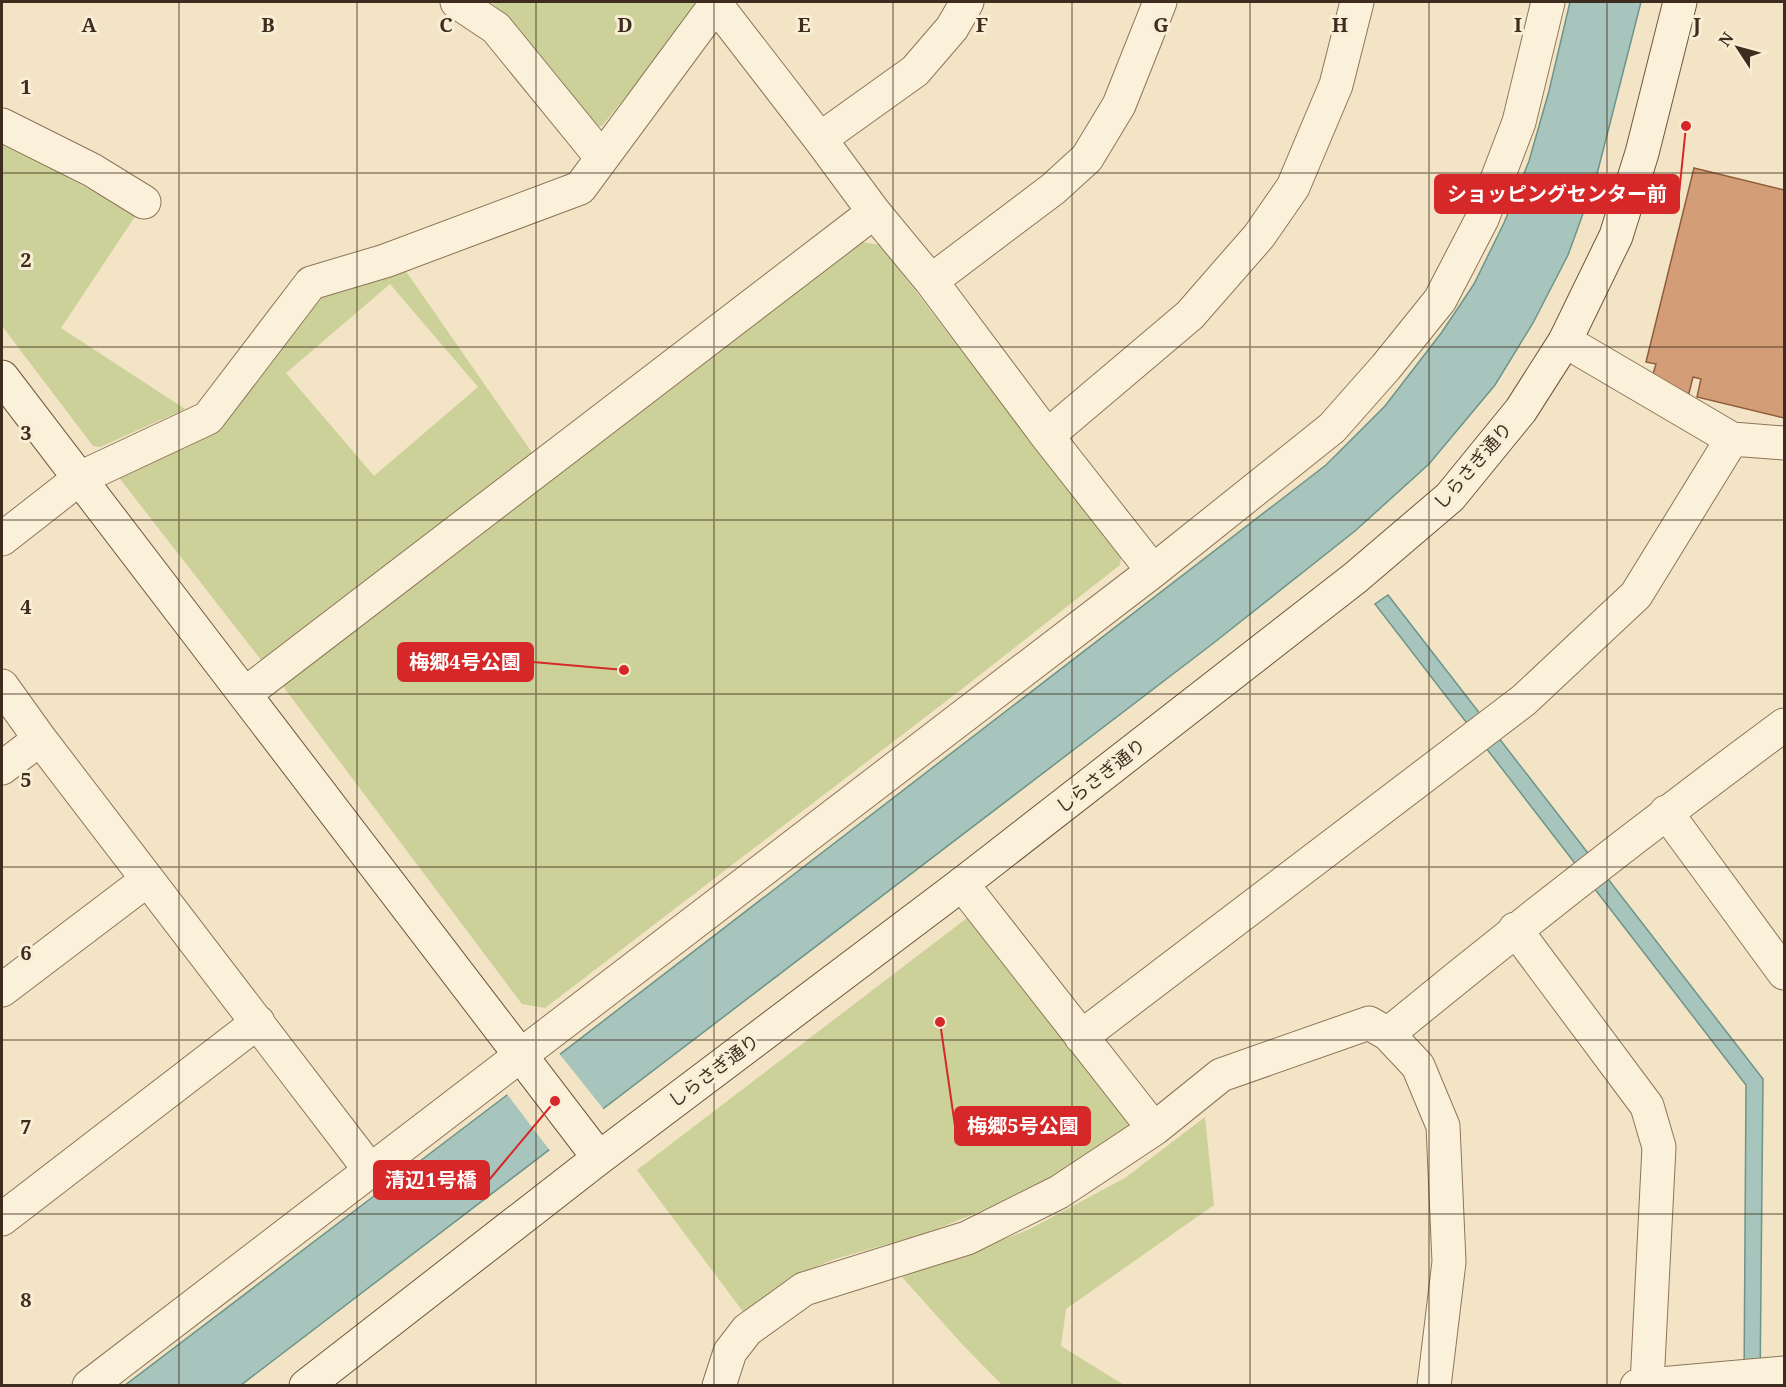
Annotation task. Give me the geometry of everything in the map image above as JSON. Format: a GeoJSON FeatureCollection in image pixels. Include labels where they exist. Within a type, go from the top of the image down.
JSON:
{"type":"FeatureCollection","features":[{"type":"Feature","properties":{"kind":"street"},"geometry":{"type":"LineString","coordinates":[[457,2],[496,28],[602,158]]}},
{"type":"Feature","properties":{"kind":"street"},"geometry":{"type":"LineString","coordinates":[[820,139],[915,71],[951,28],[967,2]]}},
{"type":"Feature","properties":{"kind":"street"},"geometry":{"type":"LineString","coordinates":[[931,281],[1053,189],[1088,158],[1119,105],[1160,2]]}},
{"type":"Feature","properties":{"kind":"street"},"geometry":{"type":"LineString","coordinates":[[1047,436],[1190,315],[1259,236],[1293,187],[1302,167],[1336,85],[1357,2]]}},
{"type":"Feature","properties":{"kind":"street"},"geometry":{"type":"LineString","coordinates":[[89,1386],[370,1170],[527,1062],[1332,428],[1386,367],[1440,300],[1482,219],[1519,122],[1548,2]]}},
{"type":"Feature","properties":{"kind":"street","name":"しらさぎ通り"},"geometry":{"type":"LineString","coordinates":[[306,1386],[599,1158],[962,884],[1355,578],[1450,497],[1521,410],[1564,341],[1616,236],[1642,153],[1680,2]]}},
{"type":"Feature","properties":{"kind":"street"},"geometry":{"type":"LineString","coordinates":[[2,539],[80,478],[208,418],[311,283],[385,261],[580,188],[715,3],[1153,571]]}},
{"type":"Feature","properties":{"kind":"street"},"geometry":{"type":"LineString","coordinates":[[2,125],[92,170],[144,202]]}},
{"type":"Feature","properties":{"kind":"street"},"geometry":{"type":"LineString","coordinates":[[245,693],[874,212]]}},
{"type":"Feature","properties":{"kind":"street"},"geometry":{"type":"LineString","coordinates":[[1564,341],[1732,439],[1785,443]]}},
{"type":"Feature","properties":{"kind":"street"},"geometry":{"type":"LineString","coordinates":[[2,377],[599,1158]]}},
{"type":"Feature","properties":{"kind":"street"},"geometry":{"type":"LineString","coordinates":[[1082,1037],[1524,700],[1636,596],[1732,439]]}},
{"type":"Feature","properties":{"kind":"street"},"geometry":{"type":"LineString","coordinates":[[2,686],[147,880],[370,1170]]}},
{"type":"Feature","properties":{"kind":"street"},"geometry":{"type":"LineString","coordinates":[[1388,1034],[1515,929],[1666,812],[1785,726]]}},
{"type":"Feature","properties":{"kind":"street"},"geometry":{"type":"LineString","coordinates":[[2,768],[40,739]]}},
{"type":"Feature","properties":{"kind":"street"},"geometry":{"type":"LineString","coordinates":[[1666,812],[1785,973]]}},
{"type":"Feature","properties":{"kind":"street"},"geometry":{"type":"LineString","coordinates":[[2,990],[147,880]]}},
{"type":"Feature","properties":{"kind":"street"},"geometry":{"type":"LineString","coordinates":[[962,884],[1154,1129]]}},
{"type":"Feature","properties":{"kind":"street"},"geometry":{"type":"LineString","coordinates":[[1515,929],[1647,1106],[1659,1148],[1642,1385],[1785,1373]]}},
{"type":"Feature","properties":{"kind":"street"},"geometry":{"type":"LineString","coordinates":[[2,1219],[258,1022]]}},
{"type":"Feature","properties":{"kind":"street"},"geometry":{"type":"LineString","coordinates":[[719,1386],[730,1352],[747,1330],[804,1289],[967,1238],[1059,1192],[1154,1129],[1221,1075],[1369,1023],[1388,1034],[1418,1066],[1443,1126],[1449,1262],[1434,1386]]}},
{"type":"Feature","properties":{"kind":"green space"},"geometry":{"type":"Polygon","coordinates":[[[491,2],[694,2],[695,11],[602,126],[594,126],[511,20],[491,2]]]}},
{"type":"Feature","properties":{"kind":"green space"},"geometry":{"type":"Polygon","coordinates":[[[2,144],[136,215],[61,328],[185,409],[100,447],[93,446],[2,326],[2,144]]]}},
{"type":"Feature","properties":{"kind":"green space"},"geometry":{"type":"Polygon","coordinates":[[[862,242],[880,245],[1121,558],[1120,565],[545,1008],[522,1004],[282,685],[862,242]]]}},
{"type":"Feature","properties":{"kind":"green space"},"geometry":{"type":"Polygon","coordinates":[[[405,270],[533,454],[261,660],[120,479],[121,472],[219,430],[321,296],[382,280],[405,270]],[[390,284],[286,373],[374,476],[478,387],[390,284]]]}},
{"type":"Feature","properties":{"kind":"green space"},"geometry":{"type":"Polygon","coordinates":[[[967,918],[1131,1127],[1037,1188],[930,1232],[835,1259],[798,1274],[744,1313],[637,1170],[967,918]]]}},
{"type":"Feature","properties":{"kind":"green space"},"geometry":{"type":"Polygon","coordinates":[[[1205,1117],[1214,1205],[1066,1309],[1061,1346],[1124,1385],[1002,1385],[902,1277],[1028,1230],[1125,1178],[1205,1117]]]}},
{"type":"Feature","properties":{"kind":"water"},"geometry":{"type":"Polygon","coordinates":[[[1570,2],[1641,2],[1596,178],[1568,255],[1533,323],[1495,385],[1429,464],[1355,531],[1211,645],[241,1385],[124,1386],[507,1095],[1326,465],[1385,406],[1442,332],[1474,284],[1504,223],[1529,161],[1549,91],[1570,2]]]}},
{"type":"Feature","properties":{"kind":"water"},"geometry":{"type":"Polygon","coordinates":[[[1388,595],[1763,1079],[1760,1385],[1744,1385],[1746,1085],[1375,604],[1388,595]]]}},
{"type":"Feature","properties":{"kind":"pier"},"geometry":{"type":"Polygon","coordinates":[[[558,1052],[605,1111],[551,1152],[506,1093],[558,1052]]]}},
{"type":"Feature","properties":{"kind":"building"},"geometry":{"type":"Polygon","coordinates":[[[1694,168],[1784,190],[1784,418],[1697,397],[1701,379],[1693,377],[1688,397],[1652,377],[1656,364],[1646,362],[1694,168]]]}},
{"type":"Feature","properties":{"kind":"place","name":"ショッピングセンター前"},"geometry":{"type":"Point","coordinates":[1686,126]}},
{"type":"Feature","properties":{"kind":"place","name":"梅郷4号公園"},"geometry":{"type":"Point","coordinates":[624,670]}},
{"type":"Feature","properties":{"kind":"place","name":"梅郷5号公園"},"geometry":{"type":"Point","coordinates":[940,1022]}},
{"type":"Feature","properties":{"kind":"place","name":"清辺1号橋"},"geometry":{"type":"Point","coordinates":[555,1101]}}]}
